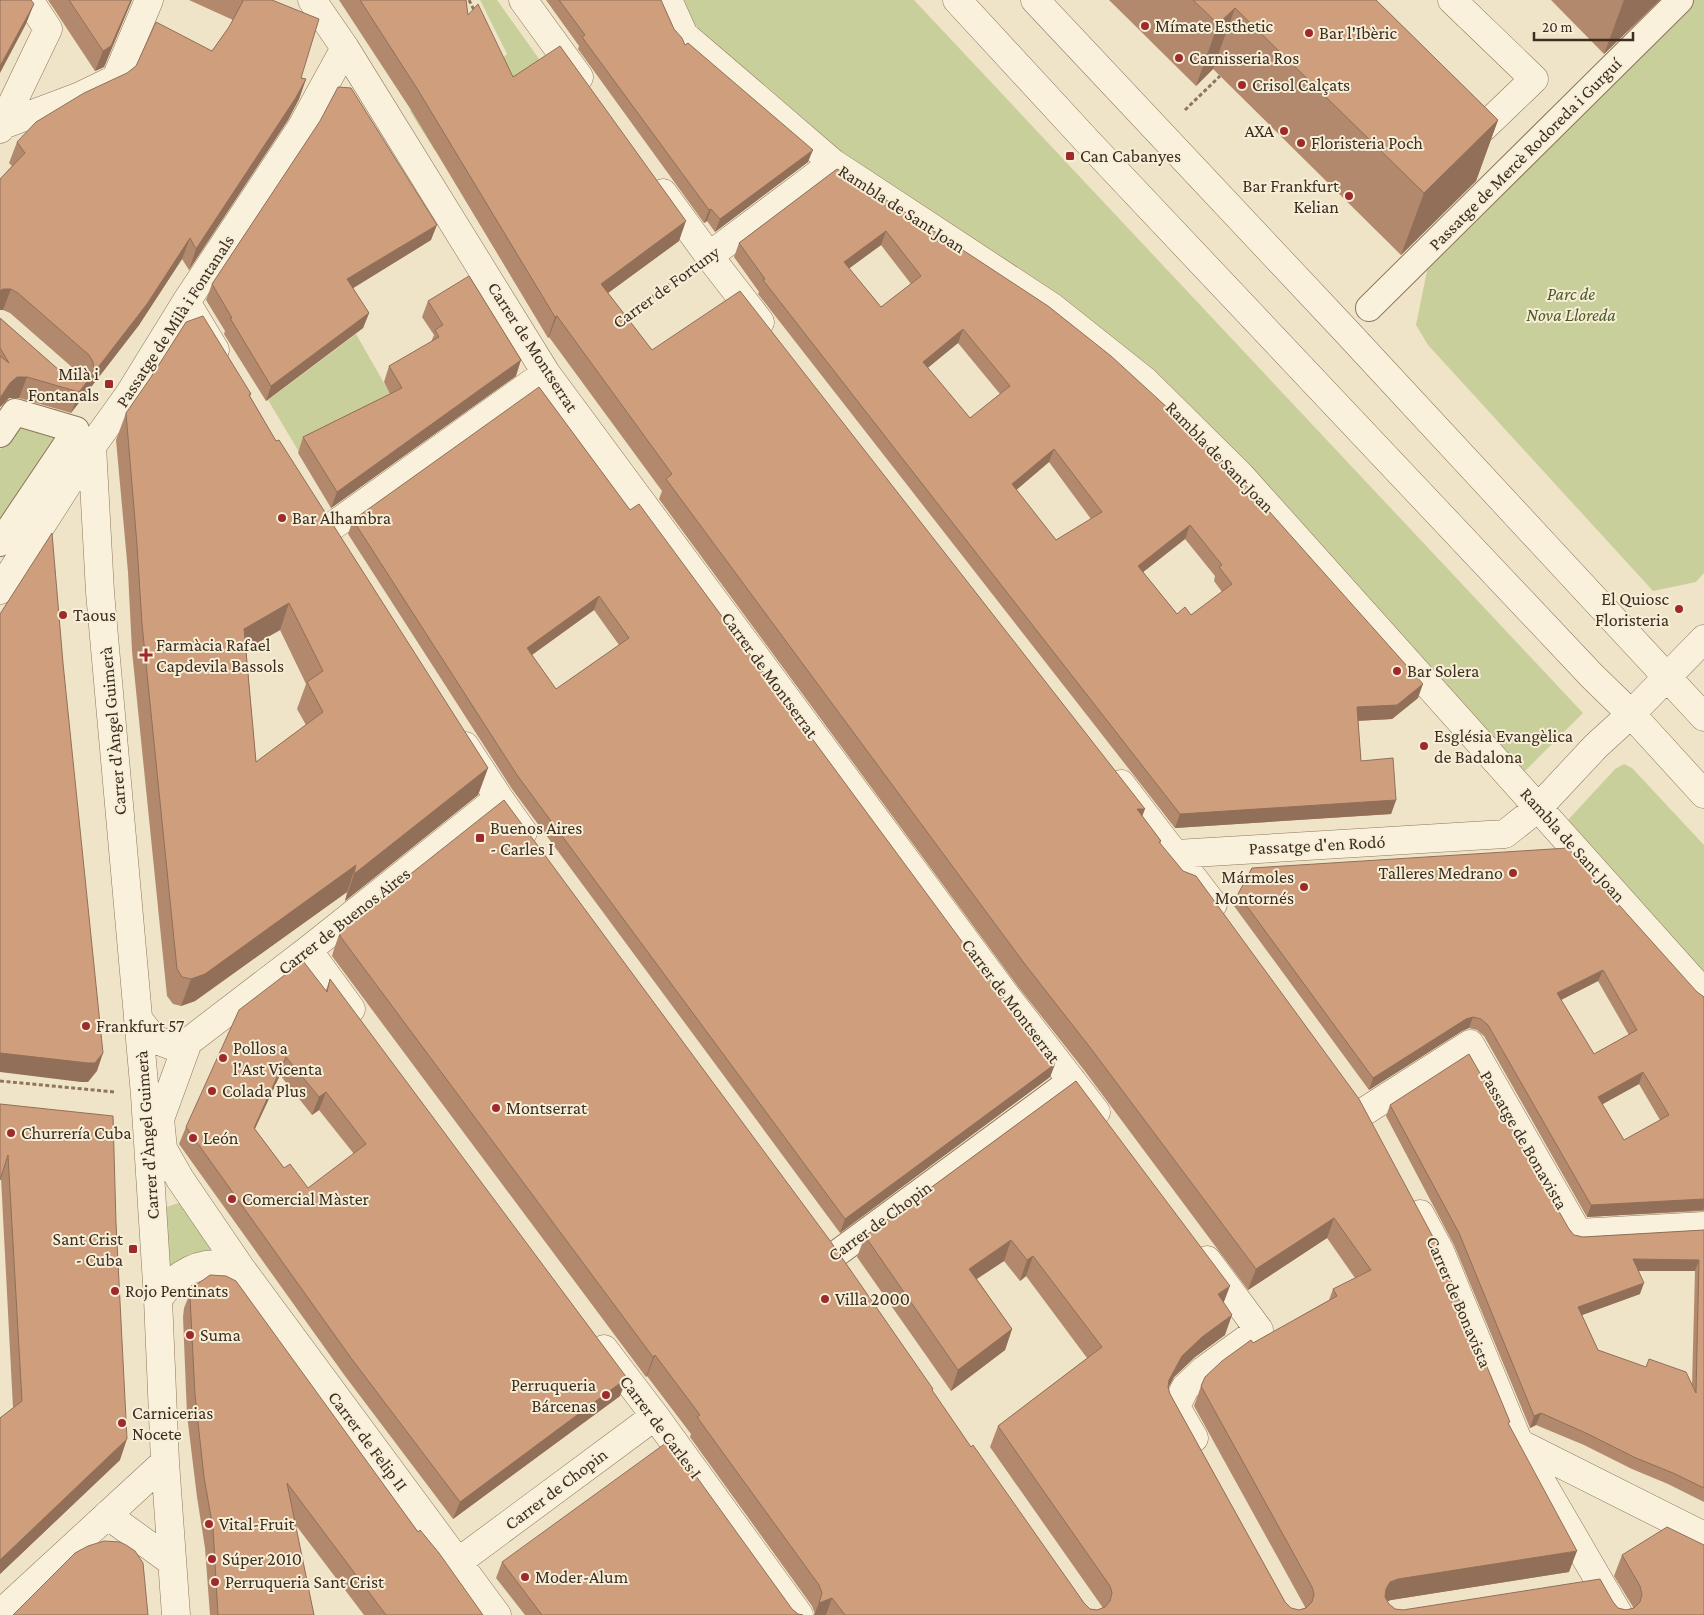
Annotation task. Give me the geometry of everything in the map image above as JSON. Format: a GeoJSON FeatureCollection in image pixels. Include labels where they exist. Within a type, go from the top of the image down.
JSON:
{"type":"FeatureCollection","features":[{"type":"Feature","properties":{"kind":"street"},"geometry":{"type":"LineString","coordinates":[[1,127],[48,29],[28,0]]}},
{"type":"Feature","properties":{"kind":"street"},"geometry":{"type":"LineString","coordinates":[[1,127],[80,96],[113,80],[117,76],[149,0]]}},
{"type":"Feature","properties":{"kind":"street","name":"Carrer de Montserrat"},"geometry":{"type":"LineString","coordinates":[[312,0],[345,48],[546,373],[1004,993],[1113,1135]]}},
{"type":"Feature","properties":{"kind":"street"},"geometry":{"type":"LineString","coordinates":[[524,0],[593,96]]}},
{"type":"Feature","properties":{"kind":"street","name":"Rambla de Sant Joan"},"geometry":{"type":"LineString","coordinates":[[668,0],[684,35],[833,163],[1052,307],[1145,381],[1241,476],[1704,993]]}},
{"type":"Feature","properties":{"kind":"street"},"geometry":{"type":"LineString","coordinates":[[957,0],[1088,142],[1592,676],[1631,714],[1704,794]]}},
{"type":"Feature","properties":{"kind":"street"},"geometry":{"type":"LineString","coordinates":[[1034,0],[1352,338],[1704,717]]}},
{"type":"Feature","properties":{"kind":"street"},"geometry":{"type":"LineString","coordinates":[[1450,93],[1484,127],[1534,79],[1452,0]]}},
{"type":"Feature","properties":{"kind":"street","name":"Passatge de Mercè Rodoreda i Gurguí"},"geometry":{"type":"LineString","coordinates":[[1369,308],[1680,0]]}},
{"type":"Feature","properties":{"kind":"street","name":"Passatge de Milà i Fontanals"},"geometry":{"type":"LineString","coordinates":[[0,590],[92,446],[128,396],[186,302],[301,128],[345,48]]}},
{"type":"Feature","properties":{"kind":"street","name":"Carrer de Fortuny"},"geometry":{"type":"LineString","coordinates":[[708,256],[833,163]]}},
{"type":"Feature","properties":{"kind":"street"},"geometry":{"type":"LineString","coordinates":[[651,176],[708,256],[776,342]]}},
{"type":"Feature","properties":{"kind":"street"},"geometry":{"type":"LineString","coordinates":[[186,302],[228,370]]}},
{"type":"Feature","properties":{"kind":"street"},"geometry":{"type":"LineString","coordinates":[[311,505],[332,539],[546,373]]}},
{"type":"Feature","properties":{"kind":"street"},"geometry":{"type":"LineString","coordinates":[[0,434],[15,412],[76,430],[0,543]]}},
{"type":"Feature","properties":{"kind":"street","name":"Carrer d'Àngel Guimerà"},"geometry":{"type":"LineString","coordinates":[[92,446],[100,592],[146,1095],[165,1462],[176,1615]]}},
{"type":"Feature","properties":{"kind":"street","name":"Passatge d'en Rodó"},"geometry":{"type":"LineString","coordinates":[[1176,854],[1505,834],[1539,807],[1596,746],[1631,714],[1704,639]]}},
{"type":"Feature","properties":{"kind":"street"},"geometry":{"type":"LineString","coordinates":[[450,723],[498,798],[540,854]]}},
{"type":"Feature","properties":{"kind":"street"},"geometry":{"type":"LineString","coordinates":[[1108,767],[1229,926]]}},
{"type":"Feature","properties":{"kind":"street","name":"Carrer de Buenos Aires"},"geometry":{"type":"LineString","coordinates":[[188,1042],[308,950],[498,798]]}},
{"type":"Feature","properties":{"kind":"street"},"geometry":{"type":"LineString","coordinates":[[308,950],[367,1030]]}},
{"type":"Feature","properties":{"kind":"street"},"geometry":{"type":"LineString","coordinates":[[138,1019],[154,1039],[172,1046],[188,1042]]}},
{"type":"Feature","properties":{"kind":"street","name":"Carrer de Felip II"},"geometry":{"type":"LineString","coordinates":[[188,1042],[160,1118],[163,1149],[180,1179],[240,1267],[497,1615]]}},
{"type":"Feature","properties":{"kind":"street","name":"Passatge de Bonavista"},"geometry":{"type":"LineString","coordinates":[[1365,1112],[1470,1044],[1578,1234],[1704,1226]]}},
{"type":"Feature","properties":{"kind":"street","name":"Carrer de Chopin"},"geometry":{"type":"LineString","coordinates":[[830,1246],[1072,1080]]}},
{"type":"Feature","properties":{"kind":"street","name":"Carrer de Bonavista"},"geometry":{"type":"LineString","coordinates":[[1407,1190],[1440,1252],[1519,1443],[1618,1615]]}},
{"type":"Feature","properties":{"kind":"street"},"geometry":{"type":"LineString","coordinates":[[1194,1244],[1259,1330],[1204,1370],[1185,1388],[1176,1407],[1205,1459]]}},
{"type":"Feature","properties":{"kind":"street"},"geometry":{"type":"LineString","coordinates":[[830,1246],[852,1278]]}},
{"type":"Feature","properties":{"kind":"street"},"geometry":{"type":"LineString","coordinates":[[158,1299],[170,1284],[180,1276],[196,1268],[217,1264],[240,1267]]}},
{"type":"Feature","properties":{"kind":"street","name":"Carrer de Carles I"},"geometry":{"type":"LineString","coordinates":[[591,1333],[655,1416],[800,1615]]}},
{"type":"Feature","properties":{"kind":"street","name":"Carrer de Chopin"},"geometry":{"type":"LineString","coordinates":[[458,1562],[655,1416]]}},
{"type":"Feature","properties":{"kind":"street"},"geometry":{"type":"LineString","coordinates":[[1519,1443],[1704,1536]]}},
{"type":"Feature","properties":{"kind":"street"},"geometry":{"type":"LineString","coordinates":[[0,1614],[165,1462]]}},
{"type":"Feature","properties":{"kind":"street"},"geometry":{"type":"LineString","coordinates":[[107,1515],[172,1562]]}},
{"type":"Feature","properties":{"kind":"street"},"geometry":{"type":"LineString","coordinates":[[1570,1588],[1599,1583]]}},
{"type":"Feature","properties":{"kind":"path"},"geometry":{"type":"LineString","coordinates":[[469,0],[477,16]]}},
{"type":"Feature","properties":{"kind":"path"},"geometry":{"type":"LineString","coordinates":[[1185,110],[1220,76]]}},
{"type":"Feature","properties":{"kind":"path","name":"Carrer de Fortuny"},"geometry":{"type":"LineString","coordinates":[[619,320],[708,256]]}},
{"type":"Feature","properties":{"kind":"path"},"geometry":{"type":"LineString","coordinates":[[0,1081],[146,1095]]}},
{"type":"Feature","properties":{"kind":"green space"},"geometry":{"type":"Polygon","coordinates":[[[480,0],[497,0],[547,70],[435,151],[410,111],[491,51],[499,61],[507,54],[480,0]]]}},
{"type":"Feature","properties":{"kind":"green space"},"geometry":{"type":"Polygon","coordinates":[[[684,0],[914,0],[1583,713],[1523,773],[853,161],[823,139],[694,24],[684,0]]]}},
{"type":"Feature","properties":{"kind":"green space","name":"Parc de Nova Lloreda"},"geometry":{"type":"Polygon","coordinates":[[[1689,0],[1704,0],[1704,573],[1696,582],[1653,591],[1428,345],[1416,325],[1430,256],[1689,0]]]}},
{"type":"Feature","properties":{"kind":"green space"},"geometry":{"type":"Polygon","coordinates":[[[356,334],[396,404],[299,452],[268,400],[356,334]]]}},
{"type":"Feature","properties":{"kind":"green space"},"geometry":{"type":"Polygon","coordinates":[[[20,418],[65,433],[0,534],[0,450],[20,418]]]}},
{"type":"Feature","properties":{"kind":"green space"},"geometry":{"type":"Polygon","coordinates":[[[1624,764],[1632,768],[1704,845],[1704,972],[1568,820],[1615,769],[1624,764]]]}},
{"type":"Feature","properties":{"kind":"green space"},"geometry":{"type":"Polygon","coordinates":[[[187,1200],[222,1251],[169,1270],[161,1209],[187,1200]]]}},
{"type":"Feature","properties":{"kind":"building"},"geometry":{"type":"Polygon","coordinates":[[[0,0],[31,0],[34,4],[0,66],[0,0]]]}},
{"type":"Feature","properties":{"kind":"building"},"geometry":{"type":"Polygon","coordinates":[[[69,0],[131,0],[111,46],[103,51],[69,0]]]}},
{"type":"Feature","properties":{"kind":"building"},"geometry":{"type":"Polygon","coordinates":[[[242,0],[272,0],[319,19],[301,78],[306,79],[295,99],[196,249],[190,238],[147,304],[79,392],[27,377],[17,377],[10,383],[0,398],[0,356],[9,363],[0,348],[0,318],[68,378],[76,382],[83,381],[90,377],[94,369],[89,355],[18,293],[11,289],[0,291],[0,179],[25,153],[17,142],[36,122],[84,93],[127,73],[136,66],[156,22],[212,51],[229,27],[242,0]]]}},
{"type":"Feature","properties":{"kind":"building"},"geometry":{"type":"Polygon","coordinates":[[[360,0],[466,0],[468,15],[478,4],[513,77],[560,46],[686,221],[601,284],[652,350],[740,291],[1145,809],[1137,809],[1161,841],[1159,842],[1183,871],[1196,876],[1359,1099],[1433,1237],[1510,1422],[1508,1423],[1577,1551],[1398,1579],[1390,1582],[1386,1589],[1385,1597],[1389,1604],[1395,1609],[1403,1610],[1600,1579],[1618,1608],[1626,1610],[1634,1608],[1640,1602],[1642,1594],[1640,1586],[1622,1555],[1667,1527],[1704,1545],[1704,1615],[845,1615],[832,1598],[819,1603],[822,1593],[819,1585],[697,1417],[700,1415],[655,1355],[653,1357],[340,936],[341,929],[504,800],[831,1242],[971,1447],[973,1445],[1090,1609],[1097,1610],[1105,1607],[1110,1601],[1112,1593],[1110,1586],[998,1426],[1102,1347],[1033,1256],[1027,1260],[1011,1240],[969,1269],[1012,1329],[958,1370],[865,1236],[1076,1081],[1230,1286],[1218,1294],[1232,1315],[1202,1337],[1182,1356],[1169,1380],[1168,1387],[1170,1394],[1285,1602],[1291,1608],[1299,1610],[1306,1608],[1312,1602],[1314,1594],[1312,1587],[1201,1386],[1205,1377],[1222,1361],[1251,1340],[1253,1343],[1337,1296],[1333,1289],[1371,1270],[1334,1218],[1256,1269],[1092,1050],[1024,963],[666,479],[672,474],[557,316],[555,317],[418,90],[360,0]]]}},
{"type":"Feature","properties":{"kind":"building"},"geometry":{"type":"Polygon","coordinates":[[[559,0],[661,0],[674,29],[685,45],[688,43],[813,150],[720,219],[711,209],[709,210],[582,37],[585,35],[559,0]]]}},
{"type":"Feature","properties":{"kind":"building"},"geometry":{"type":"Polygon","coordinates":[[[1193,0],[1376,0],[1498,120],[1424,193],[1235,8],[1218,24],[1193,0]]]}},
{"type":"Feature","properties":{"kind":"building"},"geometry":{"type":"Polygon","coordinates":[[[338,87],[351,88],[437,225],[347,279],[369,313],[271,386],[212,284],[320,121],[338,87]]]}},
{"type":"Feature","properties":{"kind":"building"},"geometry":{"type":"Polygon","coordinates":[[[837,169],[1048,306],[1111,356],[1194,432],[1235,473],[1423,684],[1397,705],[1357,707],[1361,761],[1393,758],[1396,800],[1180,814],[763,280],[765,279],[739,243],[837,169]],[[886,231],[844,262],[881,307],[921,276],[886,231]],[[963,329],[923,362],[970,418],[1010,386],[963,329]],[[1054,449],[1012,484],[1056,540],[1102,512],[1054,449]],[[1190,525],[1138,566],[1177,614],[1185,607],[1191,615],[1232,584],[1219,567],[1222,565],[1190,525]]]}},
{"type":"Feature","properties":{"kind":"building"},"geometry":{"type":"Polygon","coordinates":[[[469,276],[521,360],[337,492],[303,437],[402,388],[389,366],[439,337],[435,330],[443,325],[428,301],[469,276]]]}},
{"type":"Feature","properties":{"kind":"building"},"geometry":{"type":"Polygon","coordinates":[[[203,316],[251,394],[249,395],[276,441],[279,440],[488,768],[354,874],[356,865],[205,974],[191,979],[182,977],[177,969],[142,624],[126,413],[186,322],[203,316]],[[289,603],[244,629],[256,762],[323,712],[307,682],[323,671],[289,603]]]}},
{"type":"Feature","properties":{"kind":"building"},"geometry":{"type":"Polygon","coordinates":[[[539,387],[630,510],[639,504],[997,989],[1055,1064],[845,1219],[517,775],[353,520],[539,387]],[[599,596],[527,648],[556,689],[629,638],[599,596]]]}},
{"type":"Feature","properties":{"kind":"building"},"geometry":{"type":"Polygon","coordinates":[[[52,533],[63,663],[103,1053],[95,1063],[0,1053],[0,614],[52,533]]]}},
{"type":"Feature","properties":{"kind":"building"},"geometry":{"type":"Polygon","coordinates":[[[1568,848],[1697,992],[1704,997],[1704,1199],[1591,1205],[1488,1025],[1481,1019],[1473,1017],[1466,1019],[1373,1078],[1238,894],[1252,868],[1568,848]],[[1603,970],[1557,993],[1594,1054],[1637,1030],[1603,970]],[[1643,1072],[1598,1097],[1624,1140],[1669,1115],[1643,1072]]]}},
{"type":"Feature","properties":{"kind":"building"},"geometry":{"type":"Polygon","coordinates":[[[303,961],[327,992],[330,979],[627,1378],[460,1502],[351,1358],[186,1127],[239,1010],[303,961]],[[286,1057],[254,1128],[284,1168],[290,1164],[308,1188],[366,1144],[326,1092],[319,1097],[286,1057]]]}},
{"type":"Feature","properties":{"kind":"building"},"geometry":{"type":"Polygon","coordinates":[[[1469,1054],[1574,1235],[1583,1237],[1704,1230],[1704,1488],[1541,1413],[1534,1416],[1459,1233],[1390,1105],[1469,1054]],[[1633,1259],[1644,1283],[1578,1307],[1598,1350],[1646,1367],[1649,1359],[1686,1372],[1696,1393],[1699,1260],[1633,1259]]]}},
{"type":"Feature","properties":{"kind":"building"},"geometry":{"type":"Polygon","coordinates":[[[0,1104],[113,1116],[116,1223],[127,1439],[0,1560],[0,1418],[22,1401],[8,1155],[0,1180],[0,1104]]]}},
{"type":"Feature","properties":{"kind":"building"},"geometry":{"type":"Polygon","coordinates":[[[210,1275],[226,1276],[236,1281],[418,1532],[420,1530],[439,1553],[483,1615],[386,1615],[287,1483],[314,1615],[218,1615],[213,1528],[204,1477],[195,1395],[190,1297],[192,1288],[210,1275]]]}},
{"type":"Feature","properties":{"kind":"building"},"geometry":{"type":"Polygon","coordinates":[[[670,1440],[792,1609],[798,1614],[803,1615],[542,1615],[502,1562],[670,1440]]]}},
{"type":"Feature","properties":{"kind":"building"},"geometry":{"type":"Polygon","coordinates":[[[104,1541],[120,1542],[126,1545],[135,1551],[143,1563],[148,1615],[13,1615],[75,1553],[104,1541]]]}},
{"type":"Feature","properties":{"kind":"place","name":"Mímate Esthetic"},"geometry":{"type":"Point","coordinates":[1145,26]}},
{"type":"Feature","properties":{"kind":"place","name":"Bar l'Ibèric"},"geometry":{"type":"Point","coordinates":[1309,33]}},
{"type":"Feature","properties":{"kind":"place","name":"Carnisseria Ros"},"geometry":{"type":"Point","coordinates":[1179,58]}},
{"type":"Feature","properties":{"kind":"place","name":"Crisol Calçats"},"geometry":{"type":"Point","coordinates":[1242,85]}},
{"type":"Feature","properties":{"kind":"place","name":"AXA"},"geometry":{"type":"Point","coordinates":[1284,131]}},
{"type":"Feature","properties":{"kind":"place","name":"Floristeria Poch"},"geometry":{"type":"Point","coordinates":[1301,143]}},
{"type":"Feature","properties":{"kind":"place","name":"Can Cabanyes"},"geometry":{"type":"Point","coordinates":[1070,156]}},
{"type":"Feature","properties":{"kind":"place","name":"Bar Frankfurt Kelian"},"geometry":{"type":"Point","coordinates":[1349,196]}},
{"type":"Feature","properties":{"kind":"place","name":"Milà i Fontanals"},"geometry":{"type":"Point","coordinates":[109,384]}},
{"type":"Feature","properties":{"kind":"place","name":"Bar Alhambra"},"geometry":{"type":"Point","coordinates":[282,518]}},
{"type":"Feature","properties":{"kind":"place","name":"El Quiosc Floristeria"},"geometry":{"type":"Point","coordinates":[1679,609]}},
{"type":"Feature","properties":{"kind":"place","name":"Taous"},"geometry":{"type":"Point","coordinates":[63,615]}},
{"type":"Feature","properties":{"kind":"place","name":"Farmàcia Rafael Capdevila Bassols"},"geometry":{"type":"Point","coordinates":[146,655]}},
{"type":"Feature","properties":{"kind":"place","name":"Bar Solera"},"geometry":{"type":"Point","coordinates":[1397,671]}},
{"type":"Feature","properties":{"kind":"place","name":"Església Evangèlica de Badalona"},"geometry":{"type":"Point","coordinates":[1424,746]}},
{"type":"Feature","properties":{"kind":"place","name":"Buenos Aires - Carles I"},"geometry":{"type":"Point","coordinates":[480,838]}},
{"type":"Feature","properties":{"kind":"place","name":"Talleres Medrano"},"geometry":{"type":"Point","coordinates":[1513,873]}},
{"type":"Feature","properties":{"kind":"place","name":"Mármoles Montornés"},"geometry":{"type":"Point","coordinates":[1304,887]}},
{"type":"Feature","properties":{"kind":"place","name":"Frankfurt 57"},"geometry":{"type":"Point","coordinates":[86,1026]}},
{"type":"Feature","properties":{"kind":"place","name":"Pollos a l'Ast Vicenta"},"geometry":{"type":"Point","coordinates":[223,1058]}},
{"type":"Feature","properties":{"kind":"place","name":"Colada Plus"},"geometry":{"type":"Point","coordinates":[212,1091]}},
{"type":"Feature","properties":{"kind":"place","name":"Montserrat"},"geometry":{"type":"Point","coordinates":[496,1108]}},
{"type":"Feature","properties":{"kind":"place","name":"Churrería Cuba"},"geometry":{"type":"Point","coordinates":[11,1133]}},
{"type":"Feature","properties":{"kind":"place","name":"León"},"geometry":{"type":"Point","coordinates":[193,1138]}},
{"type":"Feature","properties":{"kind":"place","name":"Comercial Màster"},"geometry":{"type":"Point","coordinates":[232,1199]}},
{"type":"Feature","properties":{"kind":"place","name":"Sant Crist - Cuba"},"geometry":{"type":"Point","coordinates":[133,1249]}},
{"type":"Feature","properties":{"kind":"place","name":"Rojo Pentinats"},"geometry":{"type":"Point","coordinates":[115,1291]}},
{"type":"Feature","properties":{"kind":"place","name":"Villa 2000"},"geometry":{"type":"Point","coordinates":[825,1299]}},
{"type":"Feature","properties":{"kind":"place","name":"Suma"},"geometry":{"type":"Point","coordinates":[190,1335]}},
{"type":"Feature","properties":{"kind":"place","name":"Perruqueria Bárcenas"},"geometry":{"type":"Point","coordinates":[606,1395]}},
{"type":"Feature","properties":{"kind":"place","name":"Carnicerias Nocete"},"geometry":{"type":"Point","coordinates":[122,1423]}},
{"type":"Feature","properties":{"kind":"place","name":"Vital-Fruit"},"geometry":{"type":"Point","coordinates":[209,1524]}},
{"type":"Feature","properties":{"kind":"place","name":"Súper 2010"},"geometry":{"type":"Point","coordinates":[212,1559]}},
{"type":"Feature","properties":{"kind":"place","name":"Moder-Alum"},"geometry":{"type":"Point","coordinates":[525,1577]}},
{"type":"Feature","properties":{"kind":"place","name":"Perruqueria Sant Crist"},"geometry":{"type":"Point","coordinates":[215,1582]}}]}
